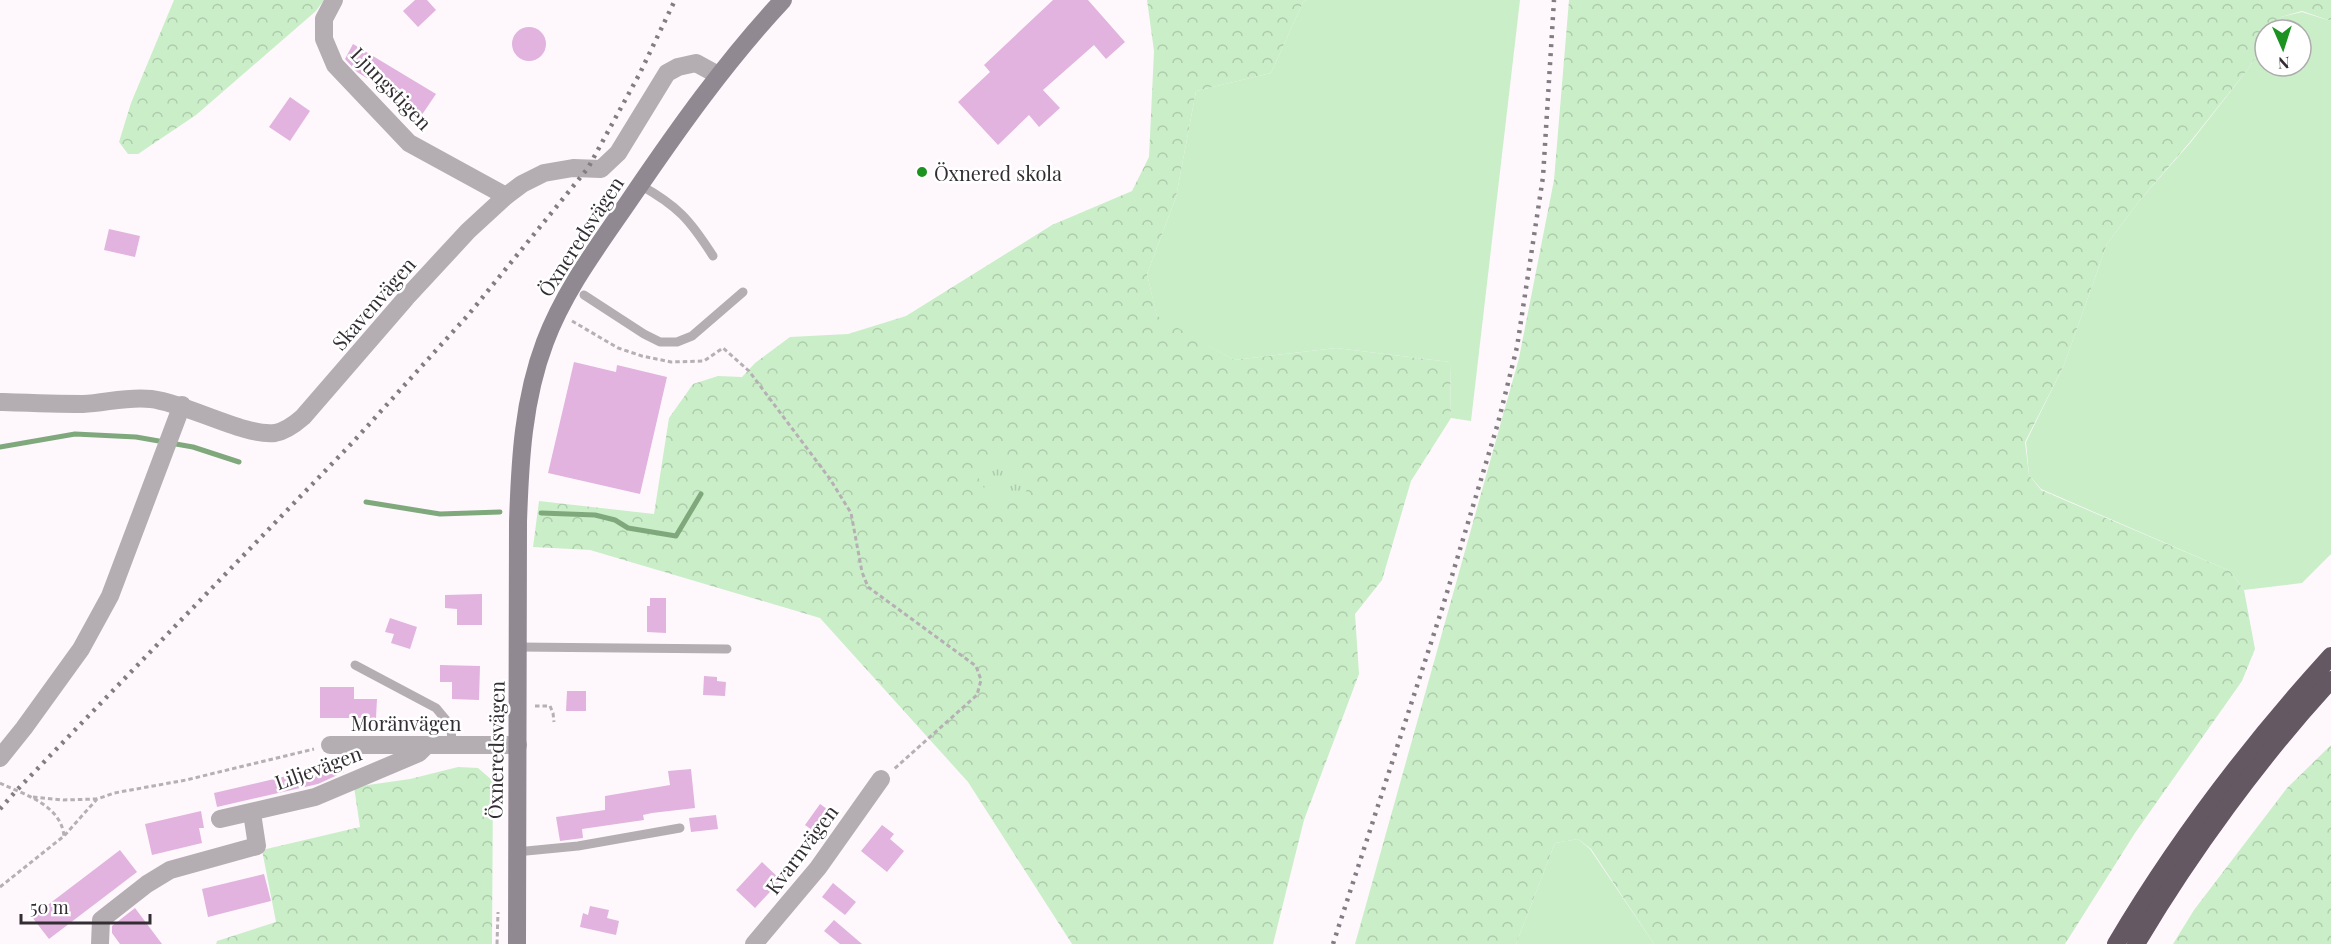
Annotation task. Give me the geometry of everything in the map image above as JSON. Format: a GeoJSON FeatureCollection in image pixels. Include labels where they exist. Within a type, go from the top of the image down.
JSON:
{"type":"FeatureCollection","features":[{"type":"Feature","properties":{"kind":"highway"},"geometry":{"type":"LineString","coordinates":[[2116,944],[2181,845],[2248,754],[2331,656]]}},
{"type":"Feature","properties":{"kind":"highway"},"geometry":{"type":"LineString","coordinates":[[2136,944],[2198,847],[2263,762],[2331,680]]}},
{"type":"Feature","properties":{"kind":"street","name":"Ljungstigen"},"geometry":{"type":"LineString","coordinates":[[334,0],[324,19],[324,39],[335,64],[410,143],[506,196]]}},
{"type":"Feature","properties":{"kind":"street","name":"Öxneredsvägen"},"geometry":{"type":"LineString","coordinates":[[517,944],[518,647],[516,577],[519,475],[527,409],[535,374],[544,344],[573,282],[718,75],[783,0]]}},
{"type":"Feature","properties":{"kind":"street","name":"Skavenvägen"},"geometry":{"type":"LineString","coordinates":[[0,402],[83,404],[125,398],[153,399],[182,405],[259,432],[275,433],[291,427],[303,417],[406,297],[506,196],[522,184],[544,173],[573,168],[601,168],[608,164],[618,153],[667,74],[678,67],[696,63],[718,75]]}},
{"type":"Feature","properties":{"kind":"street"},"geometry":{"type":"LineString","coordinates":[[0,758],[81,649],[111,596],[182,405]]}},
{"type":"Feature","properties":{"kind":"street","name":"Liljevägen"},"geometry":{"type":"LineString","coordinates":[[220,819],[315,797],[419,753],[428,745]]}},
{"type":"Feature","properties":{"kind":"street","name":"Moränvägen"},"geometry":{"type":"LineString","coordinates":[[330,746],[518,745]]}},
{"type":"Feature","properties":{"kind":"street","name":"Kvarnvägen"},"geometry":{"type":"LineString","coordinates":[[754,944],[818,868],[881,779]]}},
{"type":"Feature","properties":{"kind":"street"},"geometry":{"type":"LineString","coordinates":[[100,944],[101,920],[147,884],[170,870],[256,846],[252,813]]}},
{"type":"Feature","properties":{"kind":"lane"},"geometry":{"type":"LineString","coordinates":[[640,185],[681,212],[692,223],[713,256]]}},
{"type":"Feature","properties":{"kind":"lane"},"geometry":{"type":"LineString","coordinates":[[584,295],[644,334],[660,342],[676,342],[692,336],[743,292]]}},
{"type":"Feature","properties":{"kind":"lane"},"geometry":{"type":"LineString","coordinates":[[518,647],[727,649]]}},
{"type":"Feature","properties":{"kind":"lane"},"geometry":{"type":"LineString","coordinates":[[355,665],[436,708],[451,726],[452,744]]}},
{"type":"Feature","properties":{"kind":"lane"},"geometry":{"type":"LineString","coordinates":[[516,852],[578,846],[680,828]]}},
{"type":"Feature","properties":{"kind":"path"},"geometry":{"type":"LineString","coordinates":[[584,295],[571,320],[618,348],[642,356],[690,363],[704,361],[723,348],[749,371],[830,479],[851,513],[862,572],[868,587],[976,666],[981,680],[977,695],[881,779]]}},
{"type":"Feature","properties":{"kind":"path"},"geometry":{"type":"LineString","coordinates":[[530,705],[550,706],[554,712],[554,722]]}},
{"type":"Feature","properties":{"kind":"path"},"geometry":{"type":"LineString","coordinates":[[31,797],[97,800],[114,793],[186,780],[295,752],[330,746]]}},
{"type":"Feature","properties":{"kind":"path"},"geometry":{"type":"LineString","coordinates":[[0,783],[31,797],[56,814],[63,824],[64,836]]}},
{"type":"Feature","properties":{"kind":"path"},"geometry":{"type":"LineString","coordinates":[[0,887],[64,836],[97,800]]}},
{"type":"Feature","properties":{"kind":"path"},"geometry":{"type":"LineString","coordinates":[[497,944],[498,909]]}},
{"type":"Feature","properties":{"kind":"green space"},"geometry":{"type":"Polygon","coordinates":[[[174,0],[324,0],[316,11],[196,115],[138,154],[128,154],[119,142],[131,103],[174,0]]]}},
{"type":"Feature","properties":{"kind":"green space"},"geometry":{"type":"Polygon","coordinates":[[[1147,0],[1307,0],[1303,2],[1271,73],[1196,91],[1176,197],[1147,274],[1157,316],[1234,360],[1336,348],[1450,362],[1451,418],[1411,481],[1382,580],[1355,614],[1359,674],[1304,820],[1273,944],[1072,944],[968,782],[820,618],[590,550],[533,547],[539,501],[654,514],[669,418],[693,384],[718,376],[742,377],[755,363],[790,337],[848,334],[906,316],[1052,225],[1132,191],[1149,157],[1154,51],[1147,0]]]}},
{"type":"Feature","properties":{"kind":"green space"},"geometry":{"type":"Polygon","coordinates":[[[1307,0],[1520,0],[1471,421],[1451,418],[1450,362],[1336,348],[1234,360],[1157,317],[1147,274],[1176,197],[1196,91],[1271,73],[1303,2],[1307,0]]]}},
{"type":"Feature","properties":{"kind":"green space"},"geometry":{"type":"Polygon","coordinates":[[[1569,0],[2331,0],[2331,21],[2302,11],[2280,18],[2253,18],[2253,61],[2248,69],[2140,200],[2107,244],[2064,365],[2025,442],[2029,475],[2041,490],[2230,571],[2244,590],[2255,649],[2242,681],[2135,833],[2065,944],[1654,944],[1591,849],[1578,839],[1555,843],[1516,944],[1355,944],[1519,358],[1554,180],[1569,0]]]}},
{"type":"Feature","properties":{"kind":"green space"},"geometry":{"type":"Polygon","coordinates":[[[2302,12],[2331,21],[2331,554],[2302,583],[2244,590],[2230,571],[2041,489],[2029,475],[2026,442],[2064,365],[2107,244],[2140,200],[2191,142],[2253,61],[2253,78],[2313,78],[2313,18],[2281,17],[2302,12]]]}},
{"type":"Feature","properties":{"kind":"green space"},"geometry":{"type":"Polygon","coordinates":[[[1003,460],[1021,471],[1028,488],[1020,501],[997,498],[987,491],[979,479],[976,471],[983,461],[1003,460]]]}},
{"type":"Feature","properties":{"kind":"green space"},"geometry":{"type":"Polygon","coordinates":[[[2331,745],[2331,944],[2173,944],[2194,910],[2287,788],[2331,745]]]}},
{"type":"Feature","properties":{"kind":"green space"},"geometry":{"type":"Polygon","coordinates":[[[458,767],[478,768],[493,781],[492,944],[216,944],[217,941],[276,922],[262,850],[360,827],[354,787],[410,779],[458,767]]]}},
{"type":"Feature","properties":{"kind":"green space"},"geometry":{"type":"Polygon","coordinates":[[[1578,839],[1590,849],[1654,944],[1516,944],[1555,843],[1578,839]]]}},
{"type":"Feature","properties":{"kind":"building"},"geometry":{"type":"Polygon","coordinates":[[[415,0],[427,0],[436,10],[418,27],[403,11],[415,0]]]}},
{"type":"Feature","properties":{"kind":"building"},"geometry":{"type":"Polygon","coordinates":[[[1053,0],[1088,0],[1125,42],[1106,59],[1094,45],[1043,90],[1060,108],[1039,127],[1029,115],[998,145],[958,102],[990,72],[984,65],[1053,0]]]}},
{"type":"Feature","properties":{"kind":"building"},"geometry":{"type":"Polygon","coordinates":[[[529,27],[541,32],[546,44],[541,56],[529,61],[517,56],[512,44],[517,32],[529,27]]]}},
{"type":"Feature","properties":{"kind":"building"},"geometry":{"type":"Polygon","coordinates":[[[353,44],[436,94],[417,122],[405,115],[411,105],[357,72],[345,59],[353,44]]]}},
{"type":"Feature","properties":{"kind":"building"},"geometry":{"type":"Polygon","coordinates":[[[290,97],[310,111],[290,141],[269,127],[290,97]]]}},
{"type":"Feature","properties":{"kind":"building"},"geometry":{"type":"Polygon","coordinates":[[[109,229],[140,236],[135,257],[104,250],[109,229]]]}},
{"type":"Feature","properties":{"kind":"building"},"geometry":{"type":"Polygon","coordinates":[[[574,362],[616,372],[617,365],[667,377],[640,494],[548,473],[574,362]]]}},
{"type":"Feature","properties":{"kind":"building"},"geometry":{"type":"Polygon","coordinates":[[[482,594],[482,625],[457,625],[457,609],[445,608],[445,595],[482,594]]]}},
{"type":"Feature","properties":{"kind":"building"},"geometry":{"type":"Polygon","coordinates":[[[650,598],[666,598],[666,633],[647,632],[647,606],[650,606],[650,598]]]}},
{"type":"Feature","properties":{"kind":"building"},"geometry":{"type":"Polygon","coordinates":[[[390,618],[417,627],[410,649],[391,643],[394,634],[385,632],[390,618]]]}},
{"type":"Feature","properties":{"kind":"building"},"geometry":{"type":"Polygon","coordinates":[[[440,665],[480,666],[479,700],[452,699],[452,682],[440,682],[440,665]]]}},
{"type":"Feature","properties":{"kind":"building"},"geometry":{"type":"Polygon","coordinates":[[[704,676],[717,677],[717,681],[726,682],[725,696],[703,695],[704,676]]]}},
{"type":"Feature","properties":{"kind":"building"},"geometry":{"type":"Polygon","coordinates":[[[320,687],[354,687],[354,699],[377,699],[376,718],[320,718],[320,687]]]}},
{"type":"Feature","properties":{"kind":"building"},"geometry":{"type":"Polygon","coordinates":[[[567,691],[586,691],[586,711],[566,711],[567,691]]]}},
{"type":"Feature","properties":{"kind":"building"},"geometry":{"type":"Polygon","coordinates":[[[342,763],[344,772],[318,784],[217,807],[214,793],[342,763]]]}},
{"type":"Feature","properties":{"kind":"building"},"geometry":{"type":"Polygon","coordinates":[[[691,769],[695,808],[652,813],[643,815],[644,820],[582,829],[583,838],[560,841],[556,817],[605,810],[605,796],[670,785],[668,771],[691,769]]]}},
{"type":"Feature","properties":{"kind":"building"},"geometry":{"type":"Polygon","coordinates":[[[820,804],[834,814],[819,835],[805,825],[820,804]]]}},
{"type":"Feature","properties":{"kind":"building"},"geometry":{"type":"Polygon","coordinates":[[[201,811],[204,828],[199,828],[202,843],[152,855],[145,824],[201,811]]]}},
{"type":"Feature","properties":{"kind":"building"},"geometry":{"type":"Polygon","coordinates":[[[716,815],[718,829],[691,832],[689,818],[716,815]]]}},
{"type":"Feature","properties":{"kind":"building"},"geometry":{"type":"Polygon","coordinates":[[[882,825],[894,834],[890,839],[904,851],[887,872],[861,851],[882,825]]]}},
{"type":"Feature","properties":{"kind":"building"},"geometry":{"type":"Polygon","coordinates":[[[120,850],[137,872],[49,939],[32,917],[120,850]]]}},
{"type":"Feature","properties":{"kind":"building"},"geometry":{"type":"Polygon","coordinates":[[[762,862],[781,880],[755,908],[736,890],[762,862]]]}},
{"type":"Feature","properties":{"kind":"building"},"geometry":{"type":"Polygon","coordinates":[[[264,874],[271,901],[208,917],[202,889],[264,874]]]}},
{"type":"Feature","properties":{"kind":"building"},"geometry":{"type":"Polygon","coordinates":[[[833,883],[856,902],[845,915],[822,897],[833,883]]]}},
{"type":"Feature","properties":{"kind":"building"},"geometry":{"type":"Polygon","coordinates":[[[590,906],[609,910],[607,918],[619,921],[616,935],[580,927],[583,913],[588,915],[590,906]]]}},
{"type":"Feature","properties":{"kind":"building"},"geometry":{"type":"Polygon","coordinates":[[[135,908],[162,944],[120,944],[112,933],[112,926],[135,908]]]}},
{"type":"Feature","properties":{"kind":"building"},"geometry":{"type":"Polygon","coordinates":[[[834,920],[862,944],[840,944],[824,931],[834,920]]]}},
{"type":"Feature","properties":{"kind":"waterway"},"geometry":{"type":"LineString","coordinates":[[0,447],[75,434],[136,437],[193,447],[239,462]]}},
{"type":"Feature","properties":{"kind":"waterway"},"geometry":{"type":"LineString","coordinates":[[541,513],[595,515],[615,520],[628,528],[676,536],[701,494]]}},
{"type":"Feature","properties":{"kind":"waterway"},"geometry":{"type":"LineString","coordinates":[[366,502],[440,514],[500,512]]}},
{"type":"Feature","properties":{"kind":"railway"},"geometry":{"type":"LineString","coordinates":[[0,809],[353,442],[469,314],[588,168],[640,73],[675,0]]}},
{"type":"Feature","properties":{"kind":"railway"},"geometry":{"type":"LineString","coordinates":[[1333,944],[1442,609],[1498,423],[1517,347],[1543,177],[1554,0]]}},
{"type":"Feature","properties":{"kind":"place","name":"Öxnered skola"},"geometry":{"type":"Point","coordinates":[922,172]}}]}
